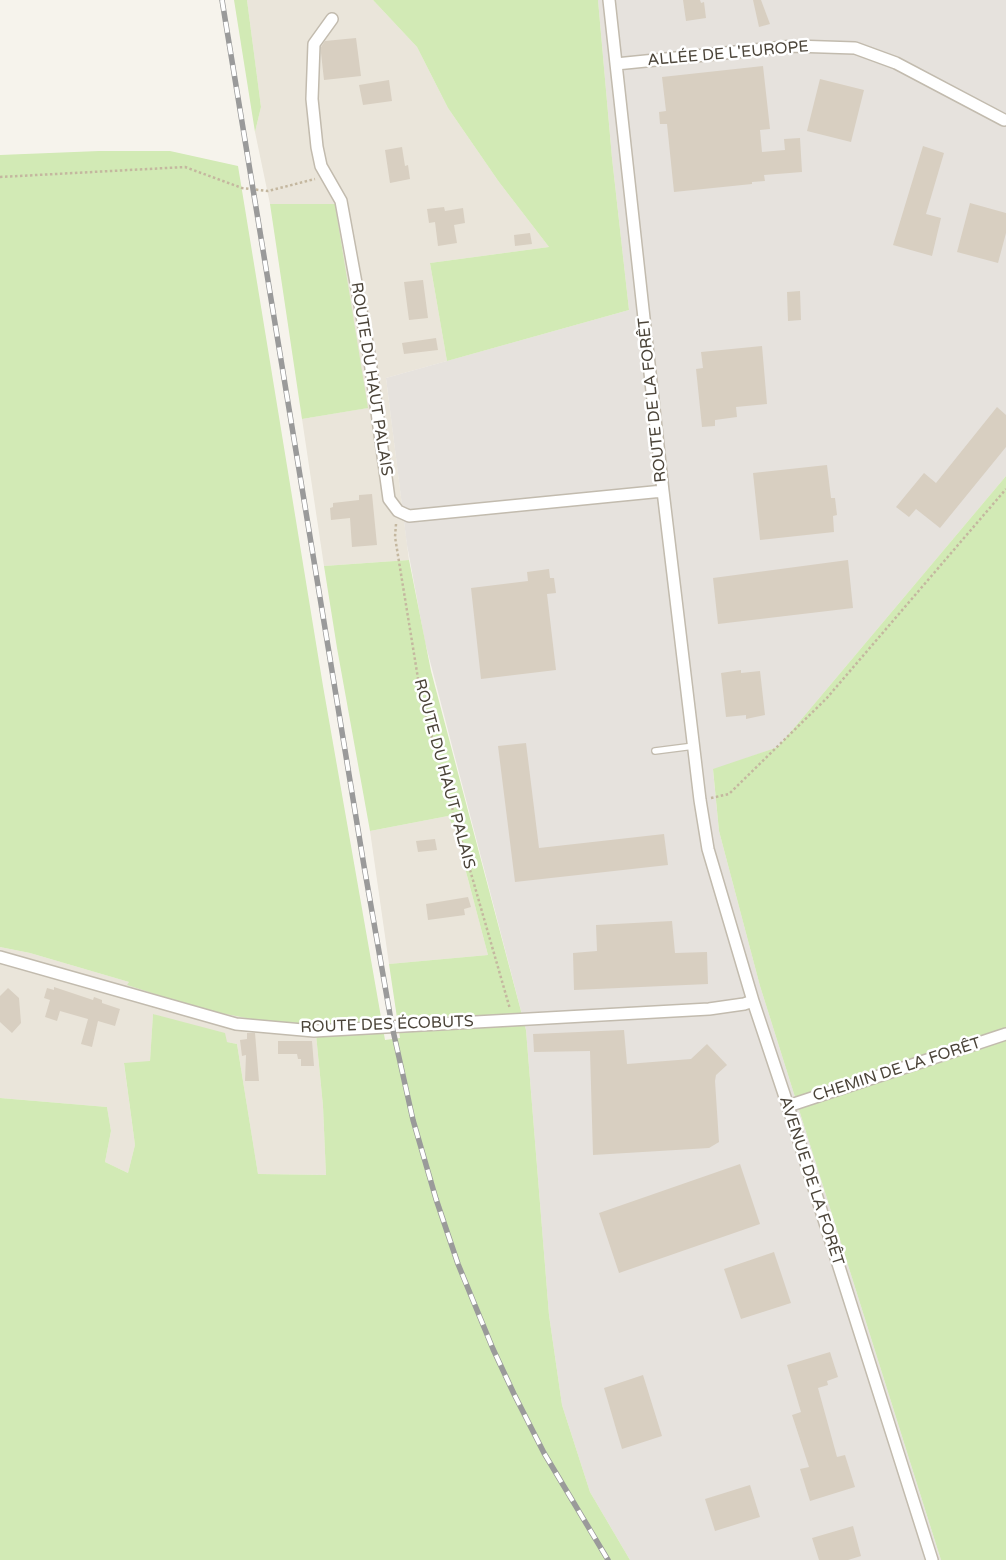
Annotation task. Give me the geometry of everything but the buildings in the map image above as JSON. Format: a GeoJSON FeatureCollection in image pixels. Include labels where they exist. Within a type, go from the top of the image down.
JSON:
{"type":"FeatureCollection","features":[{"type":"Feature","properties":{"kind":"street","name":"ROUTE DE LA FORÊT"},"geometry":{"type":"LineString","coordinates":[[609,0],[663,491],[700,800]]}},
{"type":"Feature","properties":{"kind":"street"},"geometry":{"type":"LineString","coordinates":[[325,174],[321,166],[317,147],[312,98],[314,44],[332,19]]}},
{"type":"Feature","properties":{"kind":"street","name":"ALLÉE DE L'EUROPE"},"geometry":{"type":"LineString","coordinates":[[616,64],[794,46],[856,48],[896,63],[1004,120]]}},
{"type":"Feature","properties":{"kind":"street","name":"ROUTE DU HAUT PALAIS"},"geometry":{"type":"LineString","coordinates":[[325,174],[341,201],[369,354],[389,499],[398,511]]}},
{"type":"Feature","properties":{"kind":"street"},"geometry":{"type":"LineString","coordinates":[[398,511],[409,516],[663,491]]}},
{"type":"Feature","properties":{"kind":"street","name":"AVENUE DE LA FORÊT"},"geometry":{"type":"LineString","coordinates":[[700,800],[708,849],[752,1001],[788,1106],[932,1560]]}},
{"type":"Feature","properties":{"kind":"street","name":"ROUTE DES ÉCOBUTS"},"geometry":{"type":"LineString","coordinates":[[0,957],[236,1024],[314,1031],[709,1009],[752,1001]]}},
{"type":"Feature","properties":{"kind":"street","name":"CHEMIN DE LA FORÊT"},"geometry":{"type":"LineString","coordinates":[[788,1106],[1006,1034]]}},
{"type":"Feature","properties":{"kind":"lane"},"geometry":{"type":"LineString","coordinates":[[654,750],[694,746]]}},
{"type":"Feature","properties":{"kind":"path"},"geometry":{"type":"LineString","coordinates":[[0,177],[185,167],[242,188],[268,191],[312,180],[325,174]]}},
{"type":"Feature","properties":{"kind":"path"},"geometry":{"type":"LineString","coordinates":[[700,800],[729,794],[826,698],[1006,489]]}},
{"type":"Feature","properties":{"kind":"path","name":"ROUTE DU HAUT PALAIS"},"geometry":{"type":"LineString","coordinates":[[398,511],[395,537],[422,703],[513,1020]]}},
{"type":"Feature","properties":{"kind":"shaded area"},"geometry":{"type":"Polygon","coordinates":[[[247,0],[373,0],[417,47],[448,108],[499,182],[549,247],[430,263],[447,361],[386,378],[409,560],[324,566],[302,419],[367,408],[335,205],[270,204],[255,132],[261,107],[247,0]]]}},
{"type":"Feature","properties":{"kind":"shaded area"},"geometry":{"type":"Polygon","coordinates":[[[598,0],[1006,0],[1006,476],[778,747],[713,770],[719,831],[760,986],[941,1560],[630,1560],[590,1492],[562,1405],[549,1315],[526,1030],[425,642],[407,545],[386,378],[629,310],[612,158],[598,0]]]}},
{"type":"Feature","properties":{"kind":"shaded area"},"geometry":{"type":"Polygon","coordinates":[[[448,816],[455,830],[488,955],[389,964],[370,831],[448,816]]]}},
{"type":"Feature","properties":{"kind":"shaded area"},"geometry":{"type":"Polygon","coordinates":[[[0,947],[30,953],[129,982],[128,985],[262,1021],[315,1024],[323,1106],[326,1175],[258,1174],[237,1044],[153,1014],[150,1062],[124,1064],[135,1145],[128,1173],[105,1162],[111,1131],[107,1107],[0,1098],[0,947]]]}},
{"type":"Feature","properties":{"kind":"green space"},"geometry":{"type":"Polygon","coordinates":[[[234,0],[247,0],[261,107],[255,132],[234,0]]]}},
{"type":"Feature","properties":{"kind":"green space"},"geometry":{"type":"Polygon","coordinates":[[[373,0],[598,0],[612,158],[629,310],[447,361],[430,263],[549,247],[499,182],[448,108],[417,47],[373,0]]]}},
{"type":"Feature","properties":{"kind":"green space"},"geometry":{"type":"Polygon","coordinates":[[[99,151],[170,151],[238,166],[323,686],[385,1040],[400,1038],[389,964],[488,955],[455,830],[448,816],[370,831],[324,566],[409,560],[431,671],[526,1030],[549,1315],[562,1405],[590,1492],[630,1560],[0,1560],[0,1098],[107,1107],[111,1131],[105,1162],[128,1173],[135,1145],[124,1063],[150,1061],[153,1014],[225,1033],[227,1042],[237,1044],[258,1174],[326,1175],[323,1106],[315,1024],[262,1021],[205,1010],[127,985],[129,982],[30,953],[0,947],[0,155],[99,151]]]}},
{"type":"Feature","properties":{"kind":"green space"},"geometry":{"type":"Polygon","coordinates":[[[270,204],[335,204],[368,408],[302,419],[270,204]]]}},
{"type":"Feature","properties":{"kind":"green space"},"geometry":{"type":"Polygon","coordinates":[[[1006,476],[1006,1560],[941,1560],[760,986],[719,831],[713,769],[778,747],[1006,476]]]}},
{"type":"Feature","properties":{"kind":"railway"},"geometry":{"type":"LineString","coordinates":[[222,0],[364,866],[392,1026],[413,1120],[436,1199],[458,1264],[493,1349],[544,1453],[608,1560]]}}]}
